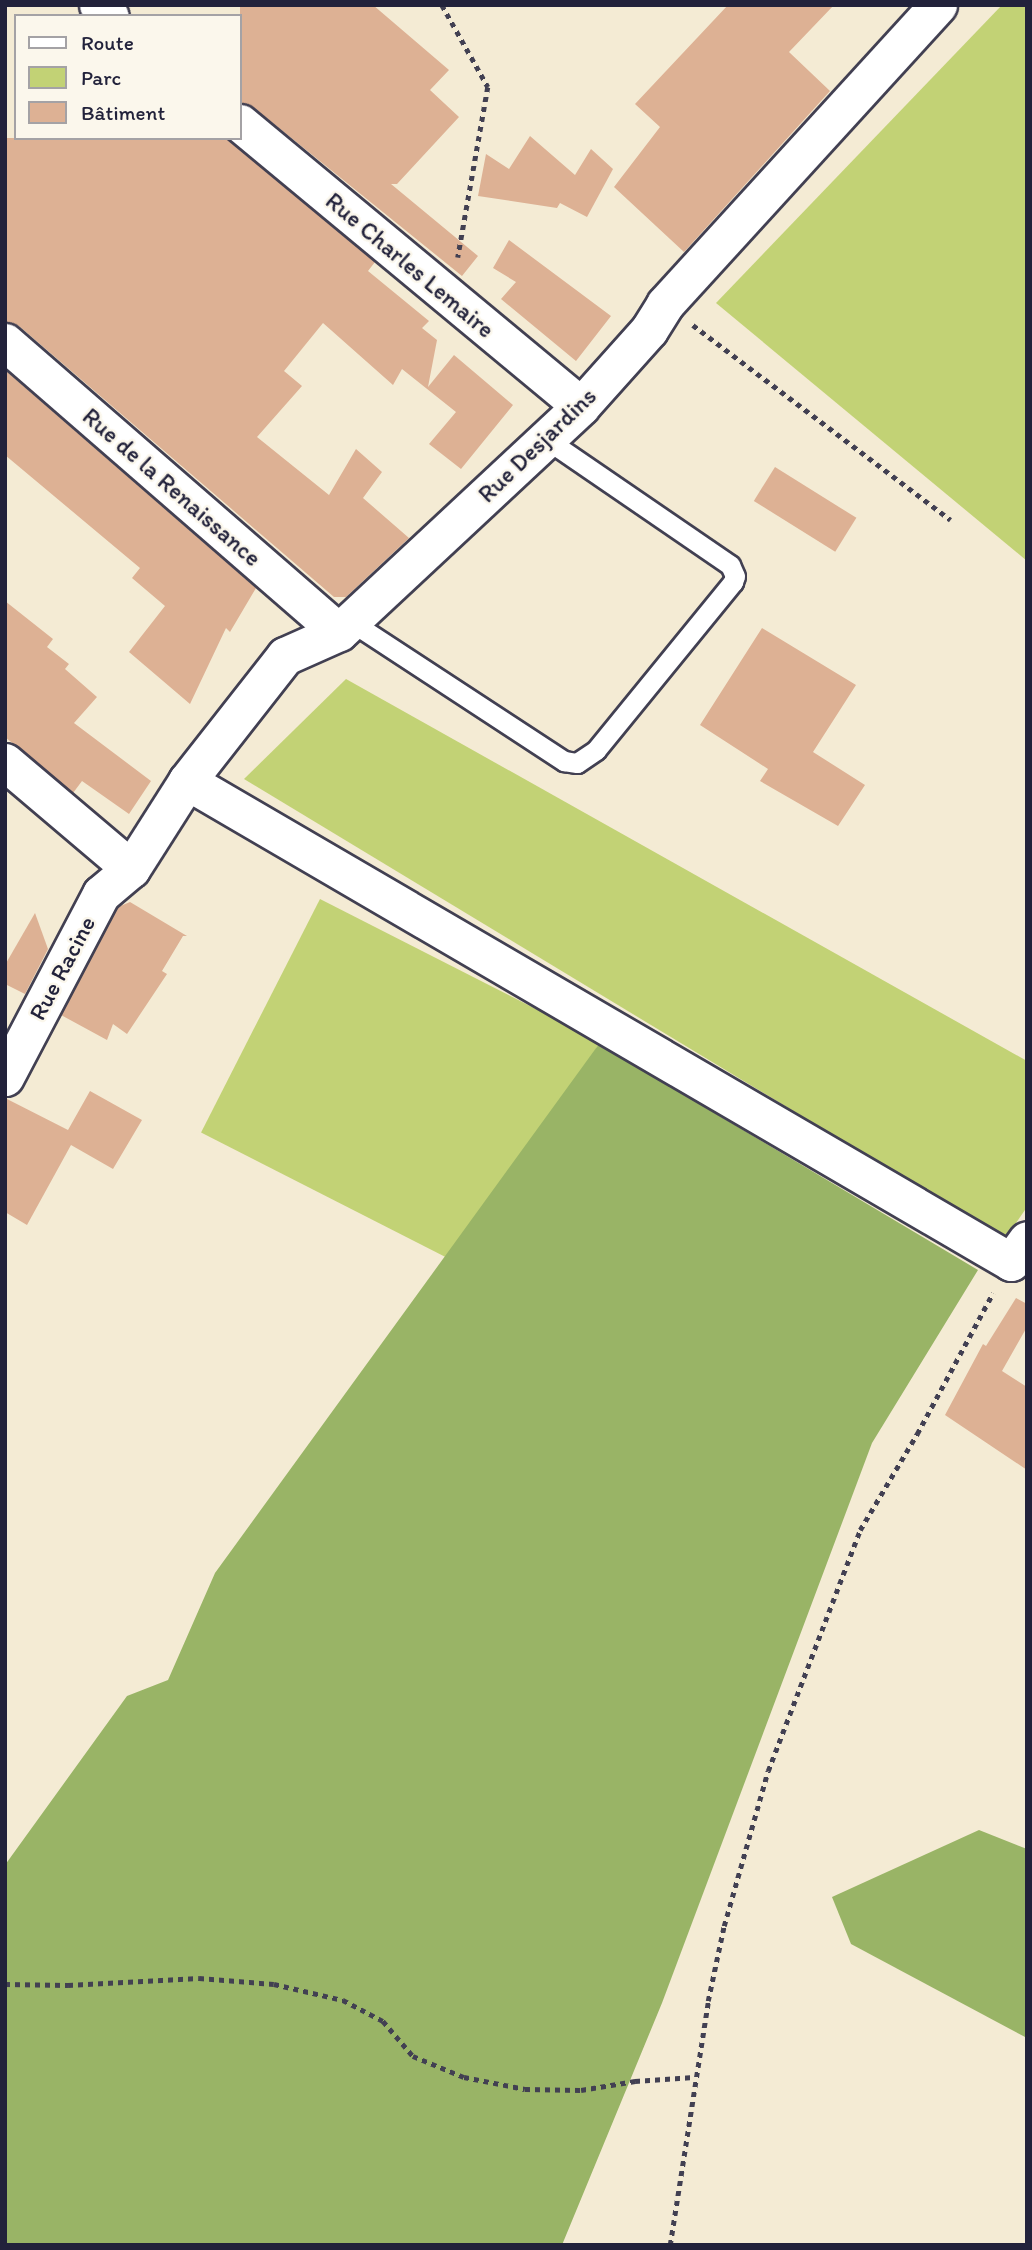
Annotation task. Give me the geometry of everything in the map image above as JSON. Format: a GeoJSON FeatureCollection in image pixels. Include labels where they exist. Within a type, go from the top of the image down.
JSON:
{"type":"FeatureCollection","features":[{"type":"Feature","properties":{"kind":"street","name":"Rue Desjardins"},"geometry":{"type":"LineString","coordinates":[[131,869],[187,781],[285,656],[344,627],[581,406],[649,330],[665,304],[938,5]]}},
{"type":"Feature","properties":{"kind":"street","name":"Rue Charles Lemaire"},"geometry":{"type":"LineString","coordinates":[[242,125],[581,406]]}},
{"type":"Feature","properties":{"kind":"street","name":"Rue de la Renaissance"},"geometry":{"type":"LineString","coordinates":[[5,342],[344,627]]}},
{"type":"Feature","properties":{"kind":"street"},"geometry":{"type":"LineString","coordinates":[[5,762],[131,869]]}},
{"type":"Feature","properties":{"kind":"street"},"geometry":{"type":"LineString","coordinates":[[187,781],[1019,1251]]}},
{"type":"Feature","properties":{"kind":"street","name":"Rue Racine"},"geometry":{"type":"LineString","coordinates":[[5,1077],[17,1024],[102,894],[131,869]]}},
{"type":"Feature","properties":{"kind":"lane"},"geometry":{"type":"LineString","coordinates":[[344,627],[564,761],[577,762],[596,750],[733,582],[735,576],[730,565],[546,439]]}},
{"type":"Feature","properties":{"kind":"path"},"geometry":{"type":"LineString","coordinates":[[442,5],[488,87],[452,299]]}},
{"type":"Feature","properties":{"kind":"path"},"geometry":{"type":"LineString","coordinates":[[665,304],[951,520]]}},
{"type":"Feature","properties":{"kind":"path"},"geometry":{"type":"LineString","coordinates":[[670,2245],[694,2077],[724,1926],[768,1771],[855,1543],[1019,1251]]}},
{"type":"Feature","properties":{"kind":"path"},"geometry":{"type":"LineString","coordinates":[[5,1984],[68,1985],[199,1978],[274,1984],[343,2000],[383,2021],[413,2056],[464,2077],[525,2089],[570,2090],[694,2077]]}},
{"type":"Feature","properties":{"kind":"green space"},"geometry":{"type":"Polygon","coordinates":[[[1002,5],[1027,5],[1027,561],[716,303],[1002,5]]]}},
{"type":"Feature","properties":{"kind":"green space"},"geometry":{"type":"Polygon","coordinates":[[[346,679],[1027,1061],[1027,1207],[1005,1239],[244,779],[346,679]]]}},
{"type":"Feature","properties":{"kind":"green space"},"geometry":{"type":"Polygon","coordinates":[[[320,899],[600,1042],[481,1275],[201,1132],[320,899]]]}},
{"type":"Feature","properties":{"kind":"green space"},"geometry":{"type":"Polygon","coordinates":[[[599,1044],[978,1270],[872,1443],[662,2003],[562,2245],[5,2245],[5,1865],[127,1696],[168,1680],[215,1573],[599,1044]]]}},
{"type":"Feature","properties":{"kind":"green space"},"geometry":{"type":"Polygon","coordinates":[[[979,1830],[1027,1849],[1027,2038],[851,1944],[832,1897],[979,1830]]]}},
{"type":"Feature","properties":{"kind":"building"},"geometry":{"type":"Polygon","coordinates":[[[240,5],[373,5],[449,70],[430,90],[459,117],[397,184],[391,184],[478,256],[462,276],[253,107],[242,104],[240,5]]]}},
{"type":"Feature","properties":{"kind":"building"},"geometry":{"type":"Polygon","coordinates":[[[728,5],[834,5],[789,52],[830,91],[684,252],[614,187],[660,127],[635,104],[728,5]]]}},
{"type":"Feature","properties":{"kind":"building"},"geometry":{"type":"Polygon","coordinates":[[[530,136],[575,175],[591,149],[613,169],[587,217],[560,203],[557,208],[478,196],[486,154],[509,169],[530,136]]]}},
{"type":"Feature","properties":{"kind":"building"},"geometry":{"type":"Polygon","coordinates":[[[5,138],[228,140],[375,262],[368,271],[429,321],[422,328],[437,340],[428,387],[454,355],[513,405],[461,469],[429,444],[456,412],[402,369],[393,385],[323,323],[284,371],[302,386],[257,437],[329,495],[356,449],[382,472],[363,498],[409,538],[346,597],[334,597],[19,326],[5,322],[5,138]]]}},
{"type":"Feature","properties":{"kind":"building"},"geometry":{"type":"Polygon","coordinates":[[[509,240],[611,316],[576,361],[501,299],[516,282],[493,268],[509,240]]]}},
{"type":"Feature","properties":{"kind":"building"},"geometry":{"type":"Polygon","coordinates":[[[5,370],[256,588],[230,632],[226,628],[190,704],[129,652],[165,606],[132,578],[140,568],[5,455],[5,370]]]}},
{"type":"Feature","properties":{"kind":"building"},"geometry":{"type":"Polygon","coordinates":[[[775,467],[856,518],[835,552],[754,501],[775,467]]]}},
{"type":"Feature","properties":{"kind":"building"},"geometry":{"type":"Polygon","coordinates":[[[5,601],[53,639],[47,647],[69,664],[65,669],[97,697],[74,723],[151,781],[129,814],[82,781],[73,793],[5,737],[5,601]]]}},
{"type":"Feature","properties":{"kind":"building"},"geometry":{"type":"Polygon","coordinates":[[[762,628],[856,685],[813,752],[865,785],[838,826],[760,781],[768,769],[700,725],[762,628]]]}},
{"type":"Feature","properties":{"kind":"building"},"geometry":{"type":"Polygon","coordinates":[[[130,902],[187,936],[183,936],[162,971],[167,974],[127,1034],[113,1024],[107,1040],[61,1015],[118,907],[130,902]]]}},
{"type":"Feature","properties":{"kind":"building"},"geometry":{"type":"Polygon","coordinates":[[[35,913],[48,949],[25,994],[5,984],[5,965],[35,913]]]}},
{"type":"Feature","properties":{"kind":"building"},"geometry":{"type":"Polygon","coordinates":[[[90,1091],[142,1120],[113,1169],[71,1145],[27,1225],[5,1212],[5,1098],[68,1130],[90,1091]]]}},
{"type":"Feature","properties":{"kind":"building"},"geometry":{"type":"Polygon","coordinates":[[[1016,1298],[1027,1304],[1027,1327],[1002,1371],[1027,1387],[1027,1470],[945,1415],[983,1344],[986,1346],[1016,1298]]]}}]}
